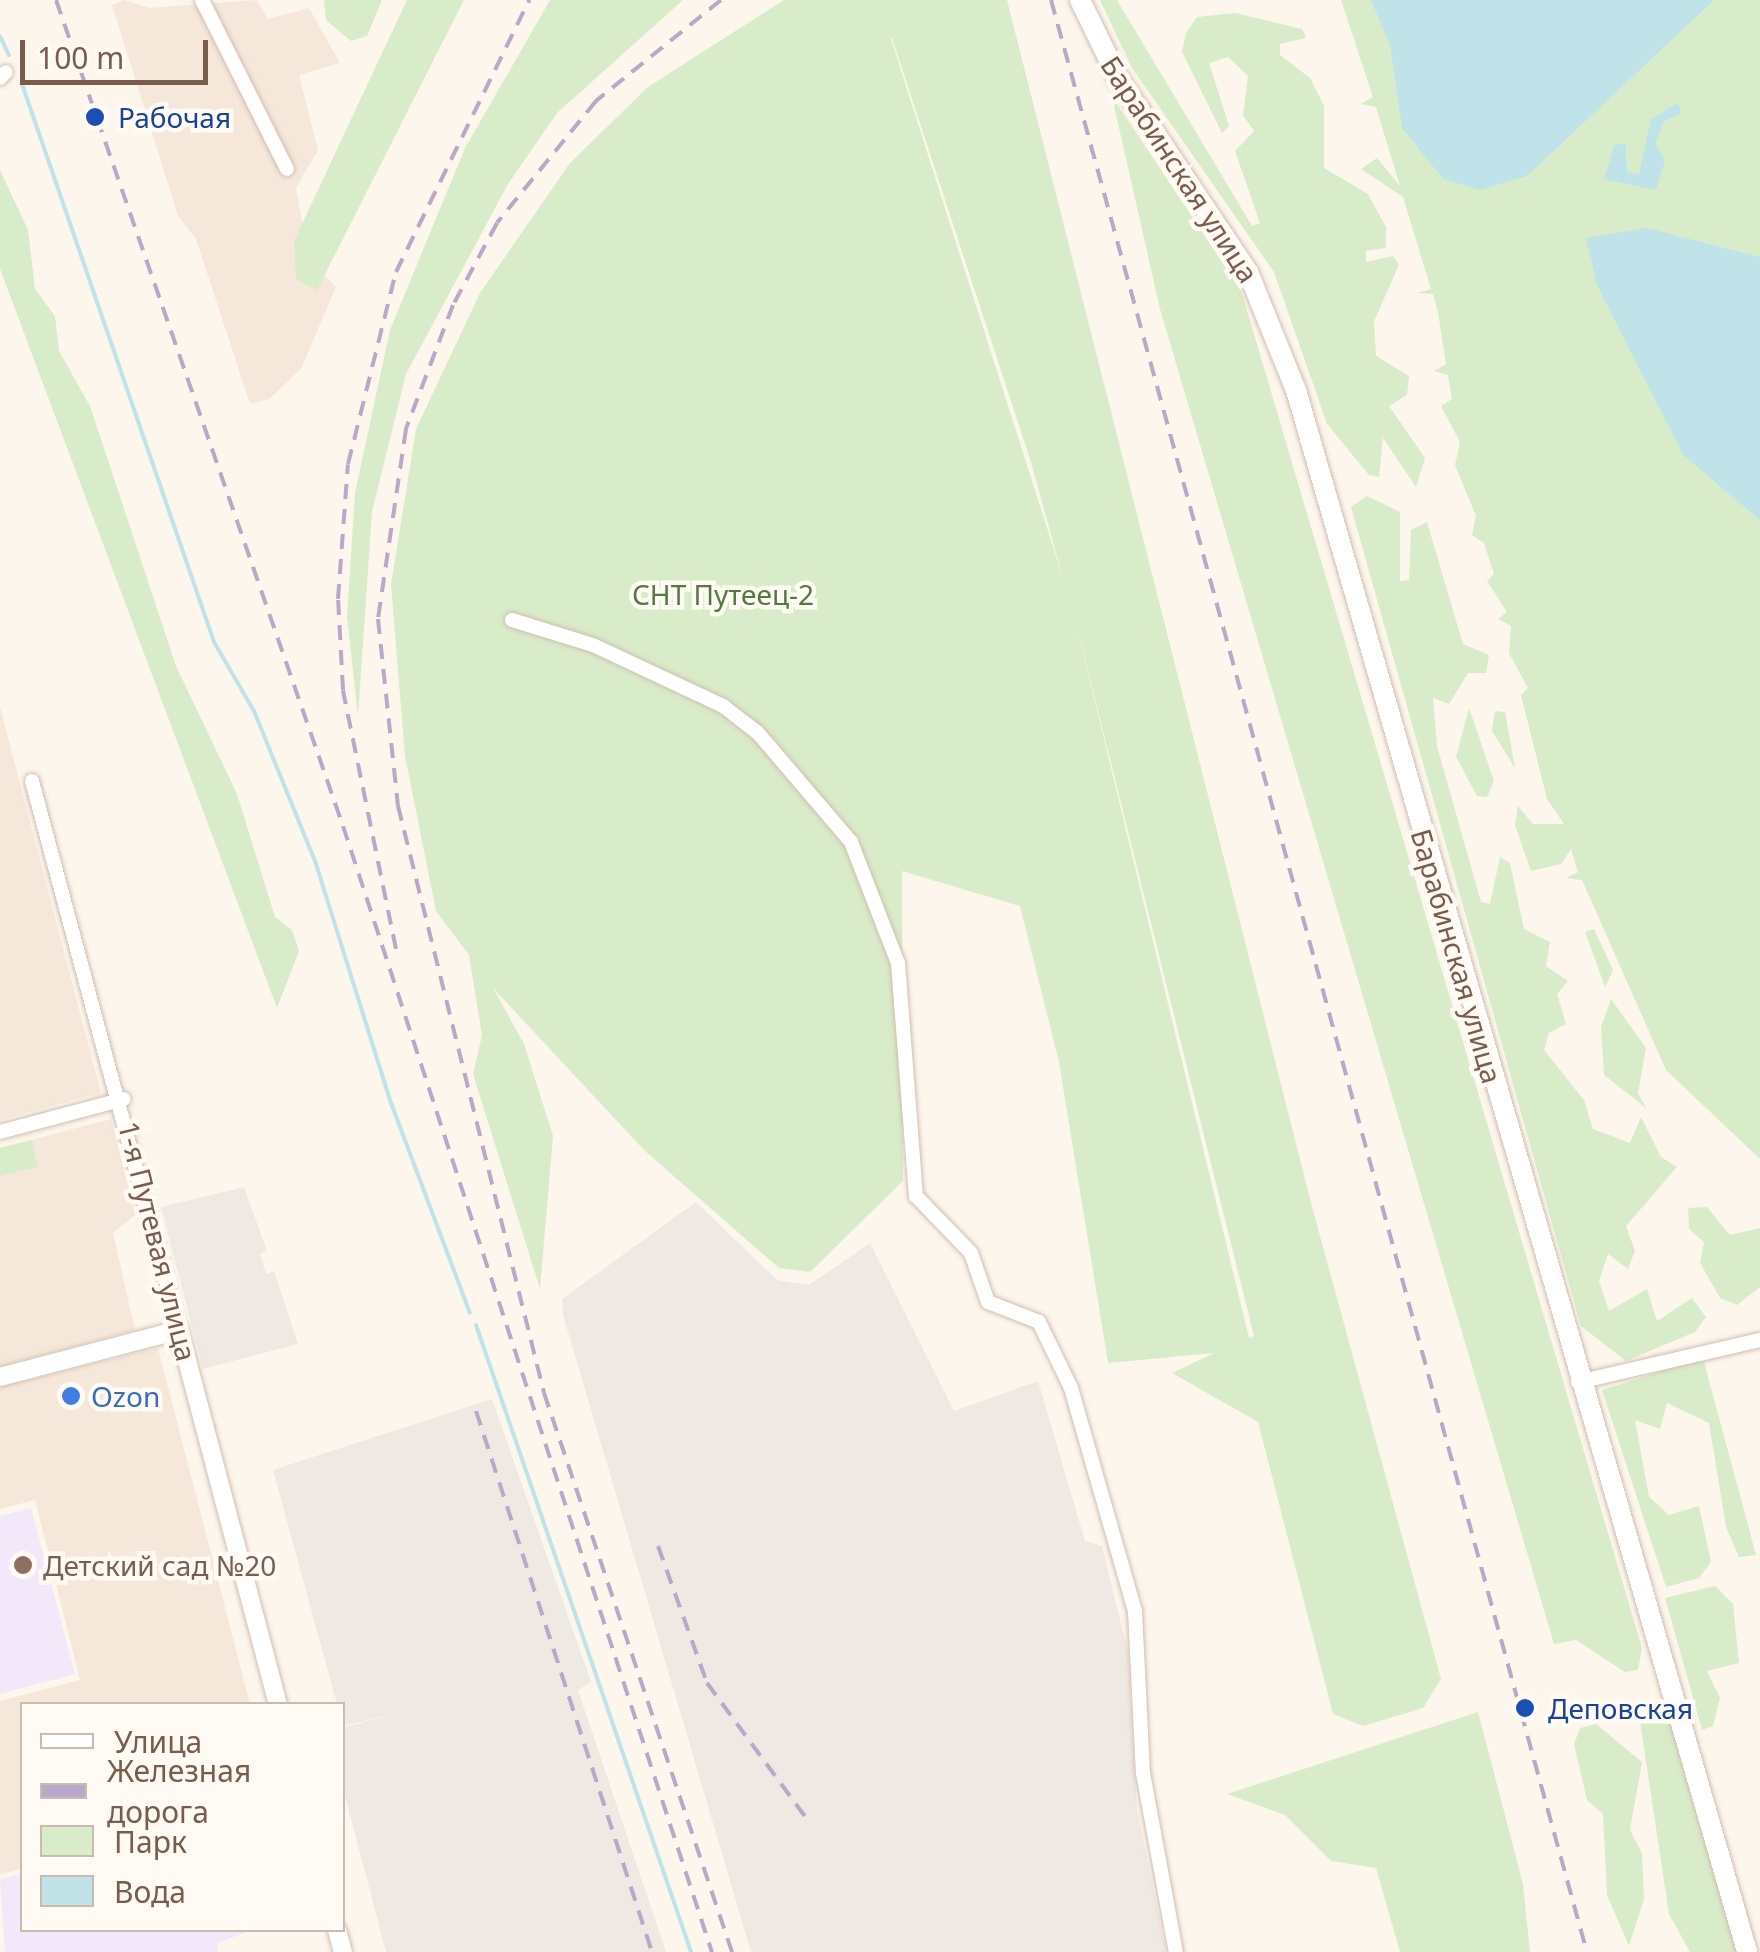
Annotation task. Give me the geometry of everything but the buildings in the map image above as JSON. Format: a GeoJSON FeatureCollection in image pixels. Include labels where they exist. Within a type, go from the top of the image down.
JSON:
{"type":"FeatureCollection","features":[{"type":"Feature","properties":{"kind":"main road","name":"Барабинская улица"},"geometry":{"type":"LineString","coordinates":[[1080,0],[1118,78],[1248,272],[1289,371],[1578,1382],[1747,1952]]}},
{"type":"Feature","properties":{"kind":"street"},"geometry":{"type":"LineString","coordinates":[[202,0],[287,169]]}},
{"type":"Feature","properties":{"kind":"street"},"geometry":{"type":"LineString","coordinates":[[512,620],[593,645],[722,706],[796,773],[851,842],[898,962],[916,1196],[971,1253],[988,1302],[1039,1322],[1071,1388],[1135,1611],[1143,1773],[1176,1952]]}},
{"type":"Feature","properties":{"kind":"street","name":"1-я Путевая улица"},"geometry":{"type":"LineString","coordinates":[[32,781],[124,1099],[178,1330],[277,1702]]}},
{"type":"Feature","properties":{"kind":"street"},"geometry":{"type":"LineString","coordinates":[[0,1132],[124,1099]]}},
{"type":"Feature","properties":{"kind":"street"},"geometry":{"type":"LineString","coordinates":[[0,1377],[178,1330]]}},
{"type":"Feature","properties":{"kind":"street"},"geometry":{"type":"LineString","coordinates":[[1578,1382],[1760,1340]]}},
{"type":"Feature","properties":{"kind":"shaded area"},"geometry":{"type":"Polygon","coordinates":[[[124,0],[149,8],[257,0],[268,19],[309,8],[340,63],[299,75],[318,150],[296,188],[309,259],[336,287],[301,369],[269,399],[250,404],[196,239],[178,216],[112,5],[124,0]]]}},
{"type":"Feature","properties":{"kind":"shaded area"},"geometry":{"type":"Polygon","coordinates":[[[0,707],[101,1093],[0,1120],[0,707]]]}},
{"type":"Feature","properties":{"kind":"shaded area"},"geometry":{"type":"Polygon","coordinates":[[[111,1119],[135,1215],[113,1233],[135,1330],[0,1367],[0,1148],[111,1119]]]}},
{"type":"Feature","properties":{"kind":"shaded area"},"geometry":{"type":"Polygon","coordinates":[[[244,1187],[267,1251],[260,1254],[266,1274],[274,1271],[298,1344],[203,1369],[161,1207],[244,1187]]]}},
{"type":"Feature","properties":{"kind":"shaded area"},"geometry":{"type":"Polygon","coordinates":[[[696,1202],[777,1280],[809,1285],[870,1243],[954,1411],[1038,1381],[1085,1541],[1102,1546],[1128,1652],[1137,1810],[1166,1952],[751,1952],[563,1315],[562,1299],[696,1202]]]}},
{"type":"Feature","properties":{"kind":"shaded area"},"geometry":{"type":"Polygon","coordinates":[[[158,1348],[249,1702],[20,1702],[20,1869],[0,1874],[0,1701],[80,1680],[35,1500],[0,1509],[0,1387],[158,1348]]]}},
{"type":"Feature","properties":{"kind":"shaded area"},"geometry":{"type":"Polygon","coordinates":[[[492,1399],[591,1682],[578,1690],[666,1952],[386,1952],[345,1796],[345,1727],[398,1713],[345,1726],[345,1702],[336,1702],[273,1470],[492,1399]]]}},
{"type":"Feature","properties":{"kind":"shaded area","name":"Детский сад №20"},"geometry":{"type":"Polygon","coordinates":[[[31,1508],[75,1674],[0,1694],[0,1516],[31,1508]]]}},
{"type":"Feature","properties":{"kind":"shaded area"},"geometry":{"type":"Polygon","coordinates":[[[20,1874],[20,1932],[247,1932],[217,1943],[218,1952],[5,1952],[0,1879],[20,1874]]]}},
{"type":"Feature","properties":{"kind":"green space"},"geometry":{"type":"Polygon","coordinates":[[[324,0],[382,0],[367,36],[351,41],[326,20],[324,0]]]}},
{"type":"Feature","properties":{"kind":"green space"},"geometry":{"type":"Polygon","coordinates":[[[407,0],[464,0],[317,290],[296,279],[294,241],[407,0]]]}},
{"type":"Feature","properties":{"kind":"green space"},"geometry":{"type":"Polygon","coordinates":[[[550,0],[683,0],[557,113],[508,184],[406,374],[372,512],[358,716],[347,617],[355,493],[390,330],[465,148],[550,0]]]}},
{"type":"Feature","properties":{"kind":"green space","name":"СНТ Путеец-2"},"geometry":{"type":"Polygon","coordinates":[[[784,0],[1007,0],[1311,1203],[1441,1679],[1423,1708],[1363,1726],[1333,1714],[1258,1422],[1172,1373],[1214,1353],[1108,1363],[1059,1062],[1020,906],[902,871],[903,1181],[810,1272],[779,1268],[644,1150],[493,988],[524,1044],[553,1136],[540,1289],[473,1074],[482,1035],[469,955],[436,911],[405,756],[391,585],[416,429],[480,293],[570,163],[648,87],[784,0]],[[891,39],[1063,578],[1030,459],[891,39]],[[1074,615],[1249,1338],[1250,1338],[1254,1336],[1074,615]]]}},
{"type":"Feature","properties":{"kind":"green space"},"geometry":{"type":"Polygon","coordinates":[[[1100,0],[1117,0],[1252,226],[1260,223],[1235,151],[1254,131],[1243,115],[1248,76],[1228,57],[1209,63],[1229,126],[1222,133],[1182,52],[1186,33],[1197,17],[1235,13],[1302,29],[1306,38],[1280,44],[1280,55],[1310,78],[1324,106],[1324,168],[1368,194],[1386,227],[1386,248],[1366,251],[1366,262],[1393,256],[1399,265],[1374,321],[1376,356],[1409,376],[1407,395],[1389,406],[1425,458],[1416,487],[1383,438],[1379,477],[1369,475],[1327,424],[1274,272],[1132,68],[1100,0]]]}},
{"type":"Feature","properties":{"kind":"green space"},"geometry":{"type":"Polygon","coordinates":[[[1341,0],[1760,0],[1760,1159],[1666,1070],[1582,880],[1566,878],[1578,872],[1571,849],[1561,864],[1531,871],[1515,825],[1518,806],[1533,824],[1564,824],[1547,799],[1521,695],[1528,688],[1509,653],[1511,626],[1498,619],[1507,612],[1487,581],[1494,574],[1484,543],[1472,535],[1476,516],[1455,465],[1460,442],[1441,406],[1452,399],[1448,375],[1434,371],[1446,364],[1438,312],[1433,294],[1417,293],[1431,289],[1403,197],[1361,169],[1377,158],[1400,186],[1376,107],[1361,104],[1373,97],[1341,0]]]}},
{"type":"Feature","properties":{"kind":"green space"},"geometry":{"type":"Polygon","coordinates":[[[1112,97],[1241,290],[1642,1648],[1638,1670],[1625,1672],[1576,1640],[1554,1644],[1160,309],[1112,97]]]}},
{"type":"Feature","properties":{"kind":"green space"},"geometry":{"type":"Polygon","coordinates":[[[0,170],[28,230],[35,289],[55,316],[59,351],[90,406],[176,666],[237,794],[275,917],[292,930],[299,951],[277,1008],[0,269],[0,170]]]}},
{"type":"Feature","properties":{"kind":"green space"},"geometry":{"type":"Polygon","coordinates":[[[1367,496],[1400,512],[1400,581],[1409,580],[1411,530],[1427,522],[1463,644],[1489,655],[1486,673],[1468,673],[1449,704],[1433,698],[1437,746],[1481,902],[1490,904],[1500,857],[1510,863],[1524,929],[1550,942],[1546,966],[1568,981],[1557,994],[1566,1024],[1549,1033],[1544,1050],[1584,1100],[1593,1129],[1630,1143],[1641,1117],[1661,1157],[1677,1167],[1626,1226],[1635,1251],[1628,1269],[1608,1254],[1599,1281],[1609,1311],[1647,1289],[1657,1321],[1692,1298],[1706,1317],[1695,1332],[1626,1361],[1581,1326],[1351,507],[1367,496]]]}},
{"type":"Feature","properties":{"kind":"green space"},"geometry":{"type":"Polygon","coordinates":[[[1469,708],[1494,781],[1487,797],[1477,796],[1456,757],[1469,708]]]}},
{"type":"Feature","properties":{"kind":"green space"},"geometry":{"type":"Polygon","coordinates":[[[1495,711],[1505,712],[1515,768],[1492,731],[1495,711]]]}},
{"type":"Feature","properties":{"kind":"green space"},"geometry":{"type":"Polygon","coordinates":[[[1594,929],[1613,970],[1605,987],[1585,932],[1594,929]]]}},
{"type":"Feature","properties":{"kind":"green space"},"geometry":{"type":"Polygon","coordinates":[[[1611,999],[1646,1048],[1638,1093],[1646,1108],[1604,1075],[1601,1027],[1611,999]]]}},
{"type":"Feature","properties":{"kind":"green space"},"geometry":{"type":"Polygon","coordinates":[[[32,1140],[38,1167],[0,1176],[0,1148],[32,1140]]]}},
{"type":"Feature","properties":{"kind":"green space"},"geometry":{"type":"Polygon","coordinates":[[[1707,1207],[1730,1235],[1760,1228],[1760,1287],[1737,1305],[1720,1298],[1700,1263],[1704,1242],[1689,1229],[1688,1208],[1707,1207]]]}},
{"type":"Feature","properties":{"kind":"green space"},"geometry":{"type":"Polygon","coordinates":[[[1703,1358],[1756,1555],[1739,1557],[1726,1527],[1709,1423],[1667,1403],[1660,1429],[1635,1420],[1649,1497],[1669,1515],[1699,1506],[1711,1562],[1699,1578],[1666,1587],[1602,1390],[1703,1358]]]}},
{"type":"Feature","properties":{"kind":"green space"},"geometry":{"type":"Polygon","coordinates":[[[1715,1586],[1733,1604],[1739,1663],[1707,1671],[1720,1698],[1713,1726],[1702,1730],[1665,1598],[1715,1586]]]}},
{"type":"Feature","properties":{"kind":"green space"},"geometry":{"type":"Polygon","coordinates":[[[1478,1712],[1523,1884],[1530,1952],[1400,1952],[1376,1868],[1331,1861],[1285,1815],[1227,1794],[1478,1712]]]}},
{"type":"Feature","properties":{"kind":"green space"},"geometry":{"type":"Polygon","coordinates":[[[1648,1713],[1670,1723],[1737,1952],[1690,1952],[1669,1914],[1640,1722],[1648,1713]]]}},
{"type":"Feature","properties":{"kind":"green space"},"geometry":{"type":"Polygon","coordinates":[[[1596,1724],[1642,1762],[1630,1830],[1642,1853],[1644,1899],[1629,1946],[1607,1895],[1603,1814],[1587,1800],[1574,1744],[1580,1728],[1596,1724]]]}},
{"type":"Feature","properties":{"kind":"water"},"geometry":{"type":"Polygon","coordinates":[[[1371,0],[1714,0],[1527,176],[1480,190],[1443,179],[1402,128],[1390,45],[1371,0]]]}},
{"type":"Feature","properties":{"kind":"water"},"geometry":{"type":"Polygon","coordinates":[[[1678,103],[1681,113],[1663,122],[1656,143],[1665,161],[1656,190],[1604,179],[1614,145],[1625,143],[1627,172],[1639,174],[1651,119],[1678,103]]]}},
{"type":"Feature","properties":{"kind":"water"},"geometry":{"type":"Polygon","coordinates":[[[1647,228],[1760,257],[1760,520],[1683,455],[1597,285],[1586,238],[1647,228]]]}},
{"type":"Feature","properties":{"kind":"waterway"},"geometry":{"type":"LineString","coordinates":[[0,36],[9,55]]}},
{"type":"Feature","properties":{"kind":"waterway"},"geometry":{"type":"LineString","coordinates":[[22,84],[214,642],[254,711],[316,864],[391,1103],[470,1313]]}},
{"type":"Feature","properties":{"kind":"waterway"},"geometry":{"type":"LineString","coordinates":[[476,1325],[691,1952]]}},
{"type":"Feature","properties":{"kind":"railway"},"geometry":{"type":"LineString","coordinates":[[56,0],[343,826],[712,1952]]}},
{"type":"Feature","properties":{"kind":"railway"},"geometry":{"type":"LineString","coordinates":[[396,949],[343,690],[338,599],[348,464],[396,272],[529,0]]}},
{"type":"Feature","properties":{"kind":"railway"},"geometry":{"type":"LineString","coordinates":[[721,0],[596,101],[497,223],[453,305],[406,429],[378,619],[398,806],[544,1393],[732,1952]]}},
{"type":"Feature","properties":{"kind":"railway"},"geometry":{"type":"LineString","coordinates":[[1051,0],[1587,1952]]}},
{"type":"Feature","properties":{"kind":"railway"},"geometry":{"type":"LineString","coordinates":[[476,1411],[652,1952]]}},
{"type":"Feature","properties":{"kind":"railway"},"geometry":{"type":"LineString","coordinates":[[658,1546],[707,1683],[810,1823]]}},
{"type":"Feature","properties":{"kind":"place","name":"Рабочая"},"geometry":{"type":"Point","coordinates":[95,117]}},
{"type":"Feature","properties":{"kind":"place","name":"Ozon"},"geometry":{"type":"Point","coordinates":[71,1396]}},
{"type":"Feature","properties":{"kind":"place","name":"Детский сад №20"},"geometry":{"type":"Point","coordinates":[23,1565]}},
{"type":"Feature","properties":{"kind":"place","name":"Деповская"},"geometry":{"type":"Point","coordinates":[1525,1708]}}]}
